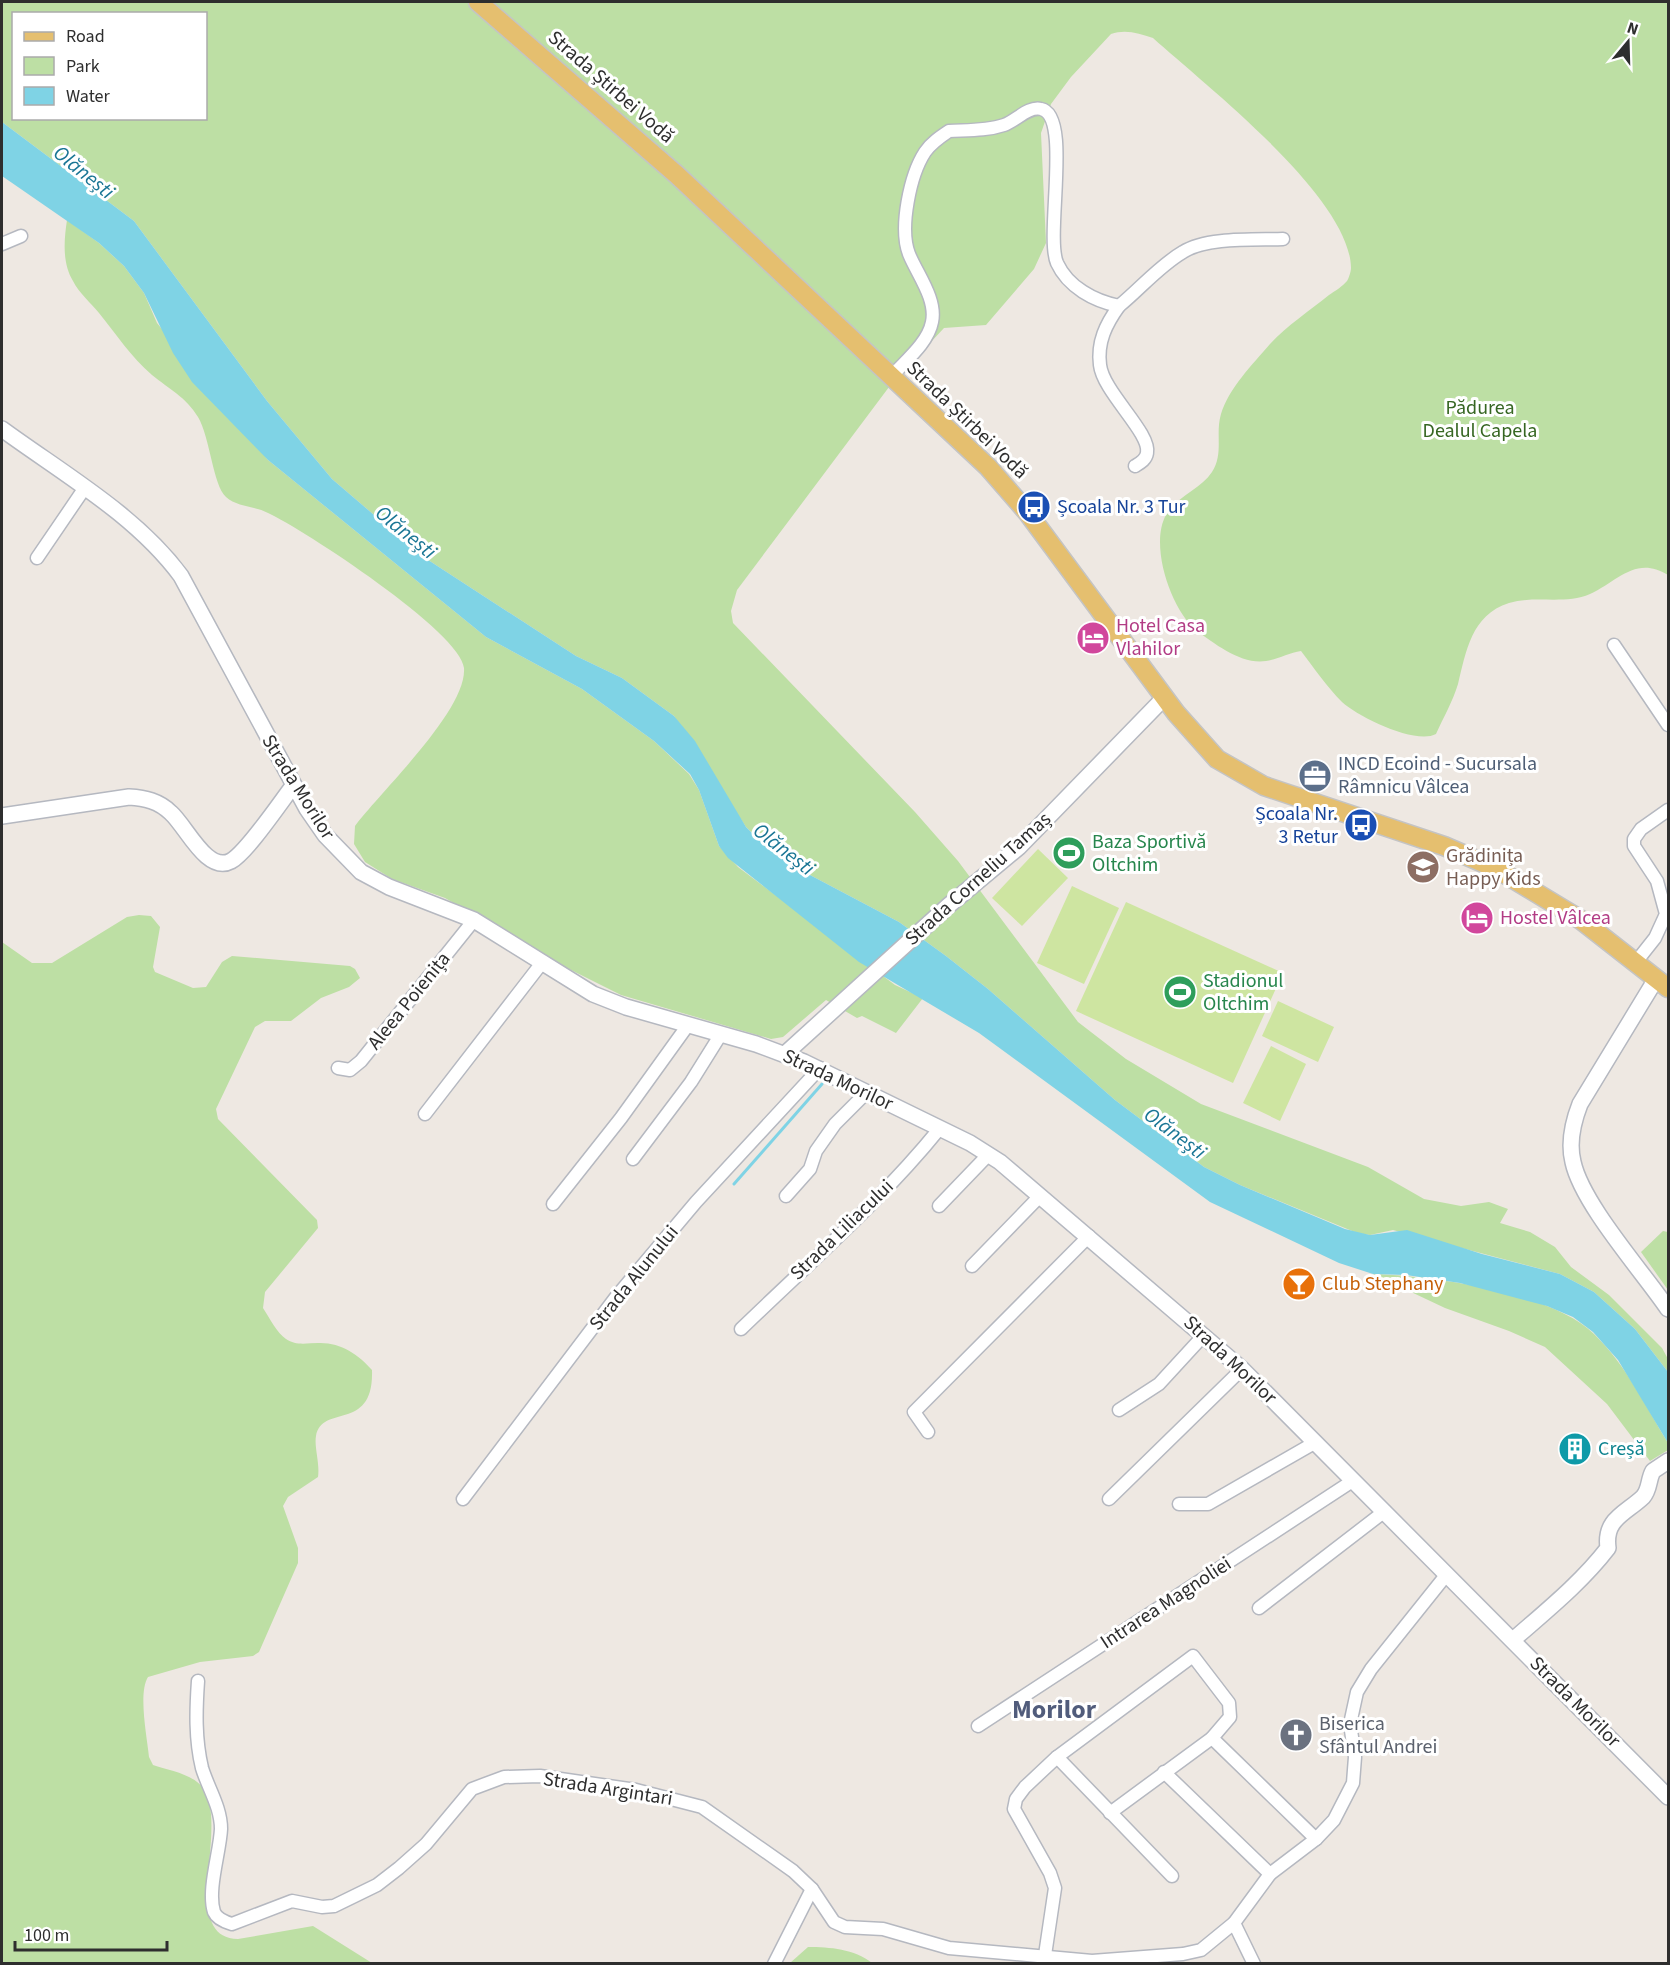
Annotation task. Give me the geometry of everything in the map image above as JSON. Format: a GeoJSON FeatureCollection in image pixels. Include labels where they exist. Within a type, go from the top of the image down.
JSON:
{"type":"FeatureCollection","features":[{"type":"Feature","properties":{"kind":"main road","name":"Strada Știrbei Vodă"},"geometry":{"type":"LineString","coordinates":[[478,2],[670,168],[981,461],[1020,503],[1164,698],[1217,759],[1250,780],[1444,846],[1495,868],[1581,920],[1662,983]]}},
{"type":"Feature","properties":{"kind":"street"},"geometry":{"type":"LineString","coordinates":[[891,377],[923,341],[932,322],[930,300],[909,254],[904,228],[919,164],[930,146],[949,131],[983,129],[1005,124],[1032,109],[1046,110],[1053,117],[1058,146],[1052,242],[1057,262],[1075,286],[1090,296],[1119,306]]}},
{"type":"Feature","properties":{"kind":"street"},"geometry":{"type":"LineString","coordinates":[[2,243],[21,236]]}},
{"type":"Feature","properties":{"kind":"street"},"geometry":{"type":"LineString","coordinates":[[1135,466],[1142,462],[1147,453],[1145,440],[1104,382],[1100,366],[1101,337],[1119,306],[1173,258],[1190,248],[1205,244],[1283,239]]}},
{"type":"Feature","properties":{"kind":"street","name":"Strada Morilor"},"geometry":{"type":"LineString","coordinates":[[2,429],[155,544],[181,576],[293,786],[325,835],[361,872],[389,887],[474,920],[541,964],[593,994],[626,1007],[784,1054],[820,1068],[989,1154],[1089,1236],[1242,1369],[1668,1797]]}},
{"type":"Feature","properties":{"kind":"street"},"geometry":{"type":"LineString","coordinates":[[37,558],[84,489]]}},
{"type":"Feature","properties":{"kind":"street"},"geometry":{"type":"LineString","coordinates":[[1614,645],[1668,725]]}},
{"type":"Feature","properties":{"kind":"street","name":"Strada Corneliu Tamaș"},"geometry":{"type":"LineString","coordinates":[[784,1054],[948,906],[1019,847],[1164,698]]}},
{"type":"Feature","properties":{"kind":"street"},"geometry":{"type":"LineString","coordinates":[[2,816],[129,797],[144,798],[170,811],[207,858],[220,864],[231,861],[293,786]]}},
{"type":"Feature","properties":{"kind":"street"},"geometry":{"type":"LineString","coordinates":[[1636,962],[1655,938],[1666,914],[1665,901],[1657,881],[1634,846],[1634,839],[1641,829],[1668,810]]}},
{"type":"Feature","properties":{"kind":"street","name":"Aleea Poienița"},"geometry":{"type":"LineString","coordinates":[[338,1068],[350,1070],[361,1060],[474,920]]}},
{"type":"Feature","properties":{"kind":"street"},"geometry":{"type":"LineString","coordinates":[[425,1114],[541,964]]}},
{"type":"Feature","properties":{"kind":"street"},"geometry":{"type":"LineString","coordinates":[[1662,983],[1580,1104],[1573,1127],[1571,1149],[1577,1175],[1593,1204],[1668,1309]]}},
{"type":"Feature","properties":{"kind":"street"},"geometry":{"type":"LineString","coordinates":[[553,1204],[621,1118],[688,1024]]}},
{"type":"Feature","properties":{"kind":"street"},"geometry":{"type":"LineString","coordinates":[[633,1159],[691,1082],[721,1034]]}},
{"type":"Feature","properties":{"kind":"street","name":"Strada Alunului"},"geometry":{"type":"LineString","coordinates":[[463,1499],[560,1375],[616,1297],[696,1202],[820,1068]]}},
{"type":"Feature","properties":{"kind":"street"},"geometry":{"type":"LineString","coordinates":[[786,1196],[810,1169],[816,1150],[835,1124],[867,1092]]}},
{"type":"Feature","properties":{"kind":"street","name":"Strada Liliacului"},"geometry":{"type":"LineString","coordinates":[[741,1329],[910,1164],[940,1128]]}},
{"type":"Feature","properties":{"kind":"street"},"geometry":{"type":"LineString","coordinates":[[939,1206],[989,1154]]}},
{"type":"Feature","properties":{"kind":"street"},"geometry":{"type":"LineString","coordinates":[[972,1266],[1040,1196]]}},
{"type":"Feature","properties":{"kind":"street"},"geometry":{"type":"LineString","coordinates":[[928,1432],[914,1412],[1089,1236]]}},
{"type":"Feature","properties":{"kind":"street"},"geometry":{"type":"LineString","coordinates":[[1119,1410],[1159,1384],[1204,1335]]}},
{"type":"Feature","properties":{"kind":"street"},"geometry":{"type":"LineString","coordinates":[[1109,1499],[1242,1369]]}},
{"type":"Feature","properties":{"kind":"street"},"geometry":{"type":"LineString","coordinates":[[1179,1504],[1208,1504],[1316,1442]]}},
{"type":"Feature","properties":{"kind":"street"},"geometry":{"type":"LineString","coordinates":[[1513,1640],[1570,1589],[1598,1560],[1608,1548],[1606,1536],[1610,1523],[1644,1496],[1653,1471],[1668,1461]]}},
{"type":"Feature","properties":{"kind":"street","name":"Intrarea Magnoliei"},"geometry":{"type":"LineString","coordinates":[[978,1726],[1354,1480]]}},
{"type":"Feature","properties":{"kind":"street"},"geometry":{"type":"LineString","coordinates":[[1259,1608],[1385,1511]]}},
{"type":"Feature","properties":{"kind":"street","name":"Strada Argintari"},"geometry":{"type":"LineString","coordinates":[[198,1681],[196,1734],[200,1758],[218,1809],[221,1826],[214,1886],[214,1912],[218,1917],[232,1924],[292,1901],[322,1907],[334,1906],[376,1886],[426,1844],[472,1789],[504,1777],[540,1776],[590,1782],[673,1798],[702,1807],[793,1870],[812,1889],[834,1922],[845,1928],[883,1929],[949,1948],[1092,1961],[1183,1954],[1201,1950],[1234,1923],[1270,1874],[1316,1839],[1335,1820],[1353,1783],[1355,1758],[1351,1714],[1363,1680],[1447,1574]]}},
{"type":"Feature","properties":{"kind":"street"},"geometry":{"type":"LineString","coordinates":[[1045,1955],[1055,1888],[1050,1873],[1014,1809],[1016,1799],[1024,1787],[1058,1757],[1192,1656],[1228,1703],[1232,1713],[1227,1723],[1212,1738],[1110,1813]]}},
{"type":"Feature","properties":{"kind":"street"},"geometry":{"type":"LineString","coordinates":[[1212,1738],[1316,1839]]}},
{"type":"Feature","properties":{"kind":"street"},"geometry":{"type":"LineString","coordinates":[[1058,1757],[1172,1876]]}},
{"type":"Feature","properties":{"kind":"street"},"geometry":{"type":"LineString","coordinates":[[1164,1772],[1270,1874]]}},
{"type":"Feature","properties":{"kind":"street"},"geometry":{"type":"LineString","coordinates":[[774,1964],[812,1889]]}},
{"type":"Feature","properties":{"kind":"street"},"geometry":{"type":"LineString","coordinates":[[1234,1923],[1254,1964]]}},
{"type":"Feature","properties":{"kind":"green space","name":"Pădurea Dealul Capela"},"geometry":{"type":"Polygon","coordinates":[[[2,2],[1668,2],[1668,575],[1657,570],[1637,569],[1580,597],[1519,601],[1496,609],[1478,625],[1472,636],[1456,690],[1436,734],[1415,736],[1402,733],[1361,715],[1336,696],[1301,651],[1266,661],[1238,657],[1197,631],[1179,608],[1171,593],[1161,559],[1161,528],[1171,508],[1202,483],[1216,465],[1219,451],[1219,421],[1225,404],[1235,386],[1270,344],[1299,318],[1345,283],[1351,268],[1344,240],[1327,209],[1302,176],[1238,113],[1153,38],[1132,32],[1111,34],[1071,77],[1051,104],[1041,133],[1046,243],[1034,269],[986,325],[944,328],[889,387],[737,590],[731,611],[733,623],[915,812],[958,861],[1078,1022],[1126,1059],[1201,1104],[1368,1167],[1424,1199],[1461,1206],[1489,1202],[1508,1209],[1500,1223],[1530,1232],[1555,1247],[1571,1267],[1609,1295],[1662,1348],[1668,1359],[1668,1372],[1635,1329],[1594,1292],[1560,1274],[1393,1230],[1370,1235],[1357,1233],[1240,1185],[1204,1167],[1115,1100],[988,989],[946,956],[899,922],[791,865],[765,846],[746,827],[674,716],[622,678],[576,656],[422,556],[332,479],[267,401],[134,221],[2,122],[2,2]]]}},
{"type":"Feature","properties":{"kind":"green space"},"geometry":{"type":"Polygon","coordinates":[[[67,220],[99,243],[124,266],[144,293],[157,323],[268,460],[486,637],[582,689],[654,741],[689,774],[699,790],[719,846],[738,867],[895,985],[923,998],[896,1033],[862,1016],[857,1018],[826,1000],[783,1037],[771,1039],[621,995],[563,966],[445,898],[392,879],[365,862],[354,844],[355,826],[438,727],[461,685],[464,668],[456,652],[437,631],[378,583],[286,523],[263,511],[235,503],[226,497],[218,482],[206,436],[198,417],[183,399],[137,361],[82,294],[69,274],[65,259],[67,220]]]}},
{"type":"Feature","properties":{"kind":"green space"},"geometry":{"type":"Polygon","coordinates":[[[1038,849],[1068,878],[1022,926],[992,898],[1038,849]]]}},
{"type":"Feature","properties":{"kind":"green space"},"geometry":{"type":"Polygon","coordinates":[[[1072,886],[1119,908],[1084,984],[1037,963],[1072,886]]]}},
{"type":"Feature","properties":{"kind":"green space","name":"Stadionul Oltchim"},"geometry":{"type":"Polygon","coordinates":[[[1126,902],[1283,973],[1233,1083],[1076,1011],[1126,902]]]}},
{"type":"Feature","properties":{"kind":"green space"},"geometry":{"type":"Polygon","coordinates":[[[151,916],[160,927],[153,967],[155,972],[193,988],[206,987],[222,962],[232,956],[350,966],[355,969],[360,978],[349,987],[321,998],[291,1021],[265,1021],[255,1027],[216,1109],[218,1119],[317,1220],[318,1228],[265,1292],[263,1308],[279,1333],[290,1341],[326,1343],[355,1354],[372,1370],[370,1390],[365,1402],[357,1410],[320,1426],[316,1436],[318,1477],[288,1497],[283,1506],[298,1548],[298,1563],[259,1652],[253,1656],[200,1662],[148,1677],[143,1704],[149,1757],[153,1765],[180,1773],[199,1783],[210,1805],[208,1901],[211,1920],[220,1934],[238,1939],[313,1926],[372,1963],[2,1963],[2,942],[32,963],[52,963],[127,917],[151,916]]]}},
{"type":"Feature","properties":{"kind":"green space"},"geometry":{"type":"Polygon","coordinates":[[[1278,1001],[1334,1027],[1318,1062],[1262,1036],[1278,1001]]]}},
{"type":"Feature","properties":{"kind":"green space"},"geometry":{"type":"Polygon","coordinates":[[[1271,1046],[1306,1064],[1280,1121],[1243,1103],[1271,1046]]]}},
{"type":"Feature","properties":{"kind":"green space"},"geometry":{"type":"Polygon","coordinates":[[[1663,1231],[1668,1232],[1668,1290],[1641,1252],[1663,1231]]]}},
{"type":"Feature","properties":{"kind":"green space"},"geometry":{"type":"Polygon","coordinates":[[[1373,1274],[1427,1278],[1490,1289],[1550,1307],[1575,1319],[1594,1334],[1616,1359],[1668,1443],[1668,1450],[1650,1461],[1607,1404],[1545,1347],[1509,1331],[1445,1308],[1373,1274]]]}},
{"type":"Feature","properties":{"kind":"green space"},"geometry":{"type":"Polygon","coordinates":[[[808,1947],[842,1950],[865,1958],[872,1963],[790,1963],[808,1947]]]}},
{"type":"Feature","properties":{"kind":"water"},"geometry":{"type":"Polygon","coordinates":[[[2,122],[134,221],[267,401],[332,479],[422,556],[576,656],[622,678],[674,716],[695,741],[746,827],[765,846],[791,865],[899,922],[946,956],[988,989],[1115,1100],[1204,1167],[1240,1185],[1345,1229],[1370,1235],[1407,1230],[1482,1254],[1560,1274],[1594,1292],[1635,1329],[1668,1372],[1668,1443],[1618,1360],[1593,1332],[1573,1317],[1547,1306],[1460,1283],[1406,1275],[1373,1274],[1339,1263],[1210,1202],[979,1033],[859,962],[728,858],[719,846],[699,790],[690,774],[654,741],[582,689],[486,637],[268,460],[192,382],[173,353],[144,293],[124,266],[99,243],[2,176],[2,122]]]}},
{"type":"Feature","properties":{"kind":"waterway"},"geometry":{"type":"LineString","coordinates":[[734,1184],[822,1084]]}},
{"type":"Feature","properties":{"kind":"place","name":"Școala Nr. 3 Tur"},"geometry":{"type":"Point","coordinates":[1034,507]}},
{"type":"Feature","properties":{"kind":"place","name":"Hotel Casa Vlahilor"},"geometry":{"type":"Point","coordinates":[1093,638]}},
{"type":"Feature","properties":{"kind":"place","name":"INCD Ecoind - Sucursala Râmnicu Vâlcea"},"geometry":{"type":"Point","coordinates":[1315,776]}},
{"type":"Feature","properties":{"kind":"place","name":"Școala Nr. 3 Retur"},"geometry":{"type":"Point","coordinates":[1361,825]}},
{"type":"Feature","properties":{"kind":"place","name":"Baza Sportivă Oltchim"},"geometry":{"type":"Point","coordinates":[1069,853]}},
{"type":"Feature","properties":{"kind":"place","name":"Grădinița Happy Kids"},"geometry":{"type":"Point","coordinates":[1423,867]}},
{"type":"Feature","properties":{"kind":"place","name":"Hostel Vâlcea"},"geometry":{"type":"Point","coordinates":[1477,918]}},
{"type":"Feature","properties":{"kind":"place","name":"Stadionul Oltchim"},"geometry":{"type":"Point","coordinates":[1180,992]}},
{"type":"Feature","properties":{"kind":"place","name":"Club Stephany"},"geometry":{"type":"Point","coordinates":[1299,1284]}},
{"type":"Feature","properties":{"kind":"place","name":"Creșă"},"geometry":{"type":"Point","coordinates":[1575,1449]}},
{"type":"Feature","properties":{"kind":"place","name":"Biserica Sfântul Andrei"},"geometry":{"type":"Point","coordinates":[1296,1735]}},
{"type":"Feature","properties":{"kind":"district","name":"Morilor"},"geometry":{"type":"Point","coordinates":[1054,1709]}},
{"type":"Feature","properties":{"kind":"water label","name":"Olănești"},"geometry":{"type":"Point","coordinates":[84,172]}},
{"type":"Feature","properties":{"kind":"water label","name":"Olănești"},"geometry":{"type":"Point","coordinates":[406,532]}},
{"type":"Feature","properties":{"kind":"water label","name":"Olănești"},"geometry":{"type":"Point","coordinates":[784,849]}},
{"type":"Feature","properties":{"kind":"water label","name":"Olănești"},"geometry":{"type":"Point","coordinates":[1175,1133]}}]}
